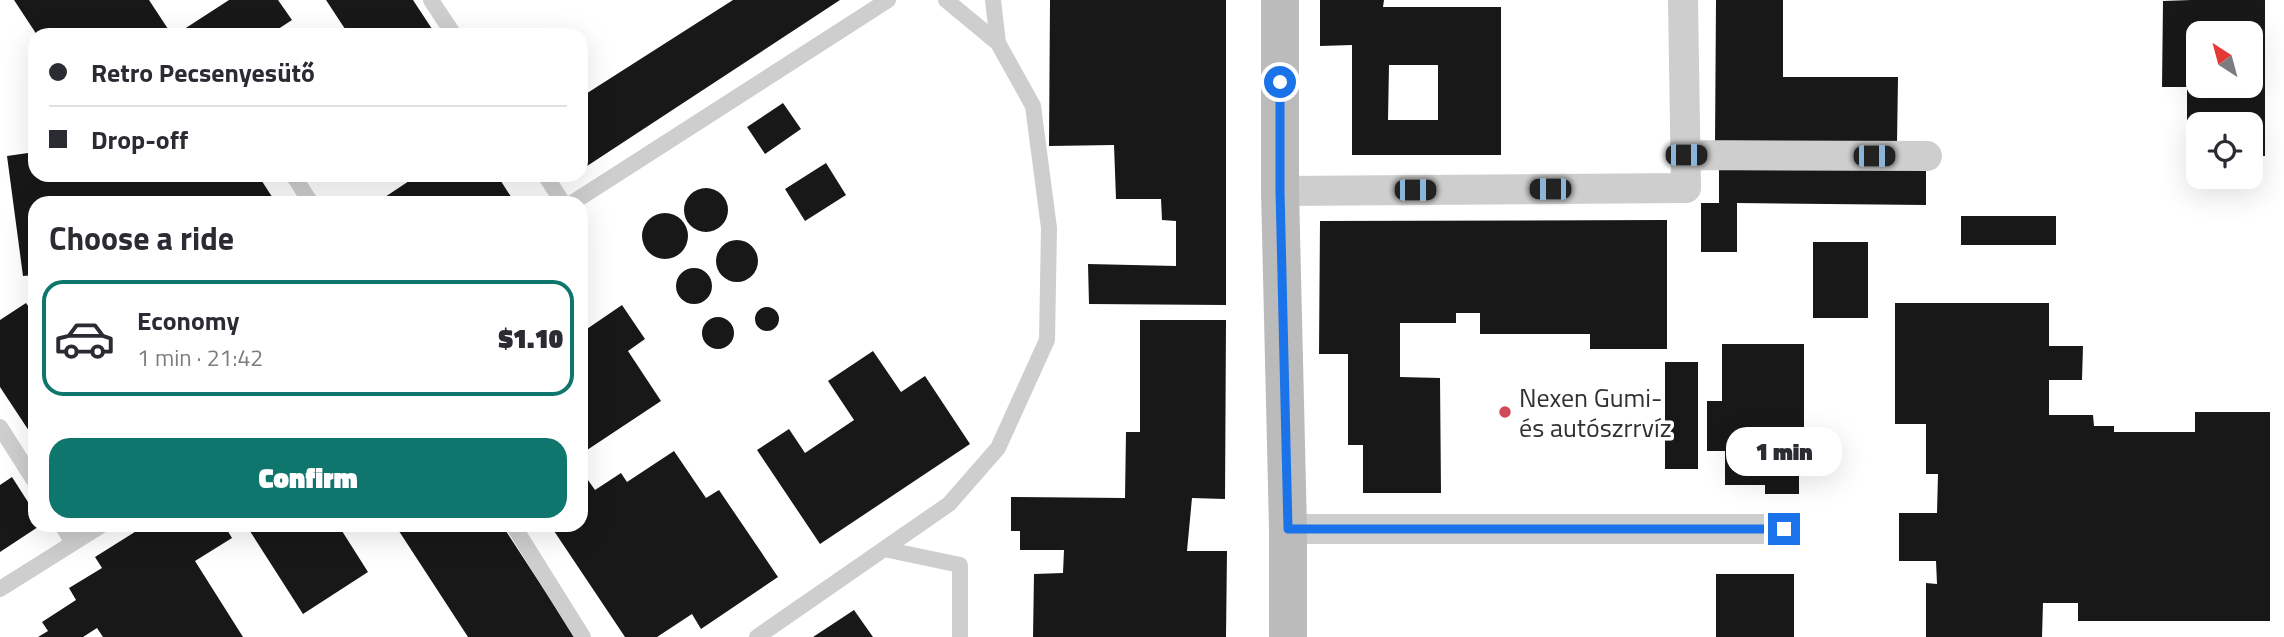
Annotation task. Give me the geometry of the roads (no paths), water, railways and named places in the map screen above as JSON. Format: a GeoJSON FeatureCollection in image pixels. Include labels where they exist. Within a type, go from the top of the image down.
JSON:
{"type":"FeatureCollection","features":[{"type":"Feature","properties":{"kind":"main road"},"geometry":{"type":"LineString","coordinates":[[1280,0],[1280,191],[1288,637]]}},
{"type":"Feature","properties":{"kind":"street"},"geometry":{"type":"LineString","coordinates":[[1280,191],[1686,188],[1683,0]]}},
{"type":"Feature","properties":{"kind":"street"},"geometry":{"type":"LineString","coordinates":[[1686,155],[1927,156]]}},
{"type":"Feature","properties":{"kind":"street"},"geometry":{"type":"LineString","coordinates":[[1288,529],[1784,529]]}},
{"type":"Feature","properties":{"kind":"lane"},"geometry":{"type":"LineString","coordinates":[[431,0],[449,28]]}},
{"type":"Feature","properties":{"kind":"lane"},"geometry":{"type":"LineString","coordinates":[[583,196],[888,0]]}},
{"type":"Feature","properties":{"kind":"lane"},"geometry":{"type":"LineString","coordinates":[[757,637],[949,503],[998,448],[1046,340],[1049,228],[1033,106],[998,43],[946,0]]}},
{"type":"Feature","properties":{"kind":"lane"},"geometry":{"type":"LineString","coordinates":[[993,0],[998,43]]}},
{"type":"Feature","properties":{"kind":"lane"},"geometry":{"type":"LineString","coordinates":[[0,427],[28,471]]}},
{"type":"Feature","properties":{"kind":"lane"},"geometry":{"type":"LineString","coordinates":[[66,532],[73,543]]}},
{"type":"Feature","properties":{"kind":"lane"},"geometry":{"type":"LineString","coordinates":[[0,589],[91,532]]}},
{"type":"Feature","properties":{"kind":"lane"},"geometry":{"type":"LineString","coordinates":[[517,532],[583,637]]}},
{"type":"Feature","properties":{"kind":"lane"},"geometry":{"type":"LineString","coordinates":[[884,548],[960,565],[960,637]]}},
{"type":"Feature","properties":{"kind":"place","name":"Nexen Gumi- és autószrrvíz"},"geometry":{"type":"Point","coordinates":[1505,412]}}]}
